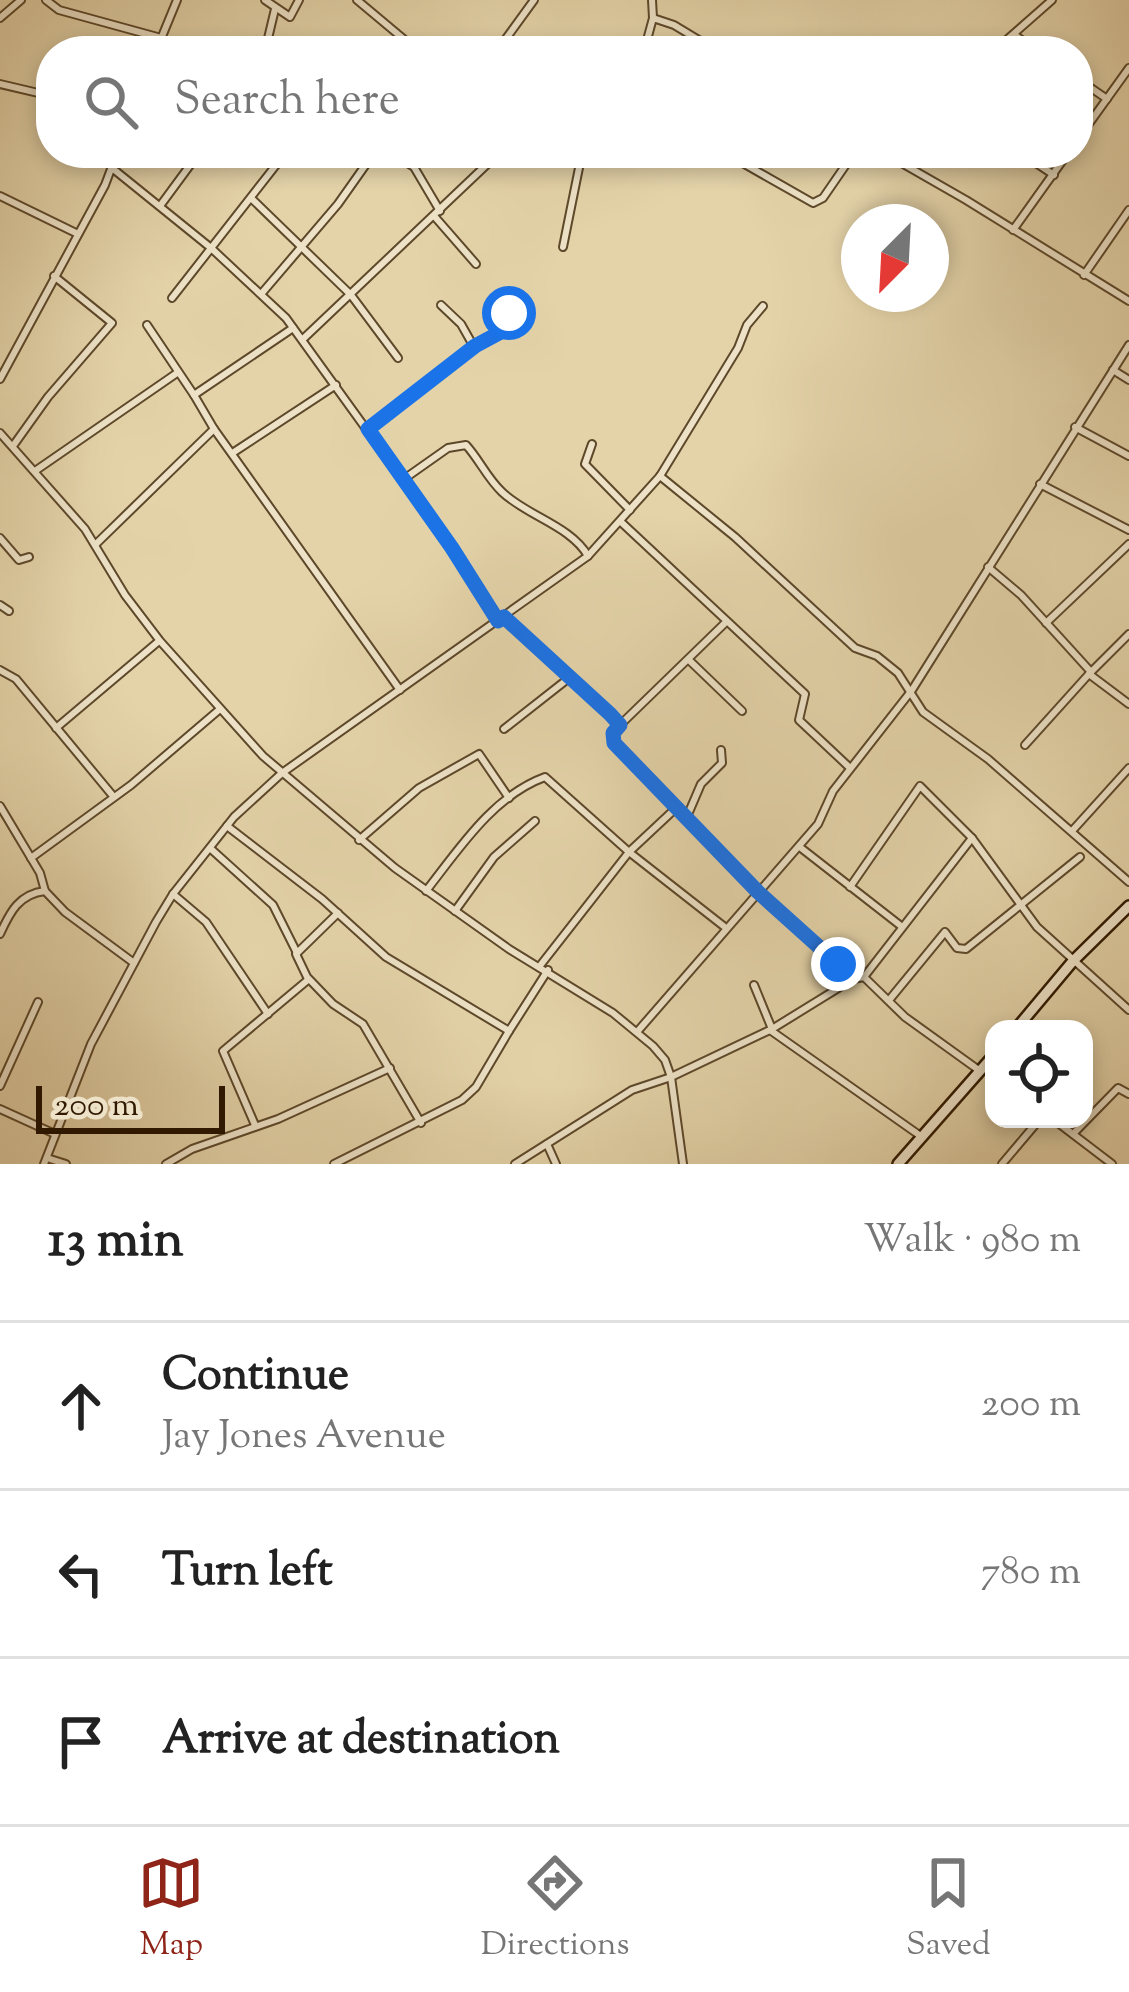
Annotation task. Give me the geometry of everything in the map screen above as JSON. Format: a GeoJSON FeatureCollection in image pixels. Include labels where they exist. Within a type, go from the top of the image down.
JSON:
{"type":"FeatureCollection","features":[{"type":"Feature","properties":{"kind":"street"},"geometry":{"type":"LineString","coordinates":[[0,18],[21,0]]}},
{"type":"Feature","properties":{"kind":"street"},"geometry":{"type":"LineString","coordinates":[[46,0],[59,10],[135,36]]}},
{"type":"Feature","properties":{"kind":"street"},"geometry":{"type":"LineString","coordinates":[[161,36],[177,0]]}},
{"type":"Feature","properties":{"kind":"street"},"geometry":{"type":"LineString","coordinates":[[265,0],[290,16],[299,0]]}},
{"type":"Feature","properties":{"kind":"street"},"geometry":{"type":"LineString","coordinates":[[357,0],[400,36]]}},
{"type":"Feature","properties":{"kind":"street"},"geometry":{"type":"LineString","coordinates":[[508,36],[535,0]]}},
{"type":"Feature","properties":{"kind":"street"},"geometry":{"type":"LineString","coordinates":[[648,36],[652,0]]}},
{"type":"Feature","properties":{"kind":"street"},"geometry":{"type":"LineString","coordinates":[[1016,36],[1052,0]]}},
{"type":"Feature","properties":{"kind":"street"},"geometry":{"type":"LineString","coordinates":[[269,36],[275,9]]}},
{"type":"Feature","properties":{"kind":"street"},"geometry":{"type":"LineString","coordinates":[[653,17],[689,36]]}},
{"type":"Feature","properties":{"kind":"street"},"geometry":{"type":"LineString","coordinates":[[1093,118],[1129,68]]}},
{"type":"Feature","properties":{"kind":"street"},"geometry":{"type":"LineString","coordinates":[[0,84],[36,92]]}},
{"type":"Feature","properties":{"kind":"street"},"geometry":{"type":"LineString","coordinates":[[1093,89],[1107,99]]}},
{"type":"Feature","properties":{"kind":"street"},"geometry":{"type":"LineString","coordinates":[[0,379],[112,168],[262,293],[336,385],[501,619],[620,725]]}},
{"type":"Feature","properties":{"kind":"street"},"geometry":{"type":"LineString","coordinates":[[160,206],[188,168]]}},
{"type":"Feature","properties":{"kind":"street"},"geometry":{"type":"LineString","coordinates":[[172,298],[274,168]]}},
{"type":"Feature","properties":{"kind":"street"},"geometry":{"type":"LineString","coordinates":[[262,293],[362,168]]}},
{"type":"Feature","properties":{"kind":"street"},"geometry":{"type":"LineString","coordinates":[[414,168],[437,213],[476,264]]}},
{"type":"Feature","properties":{"kind":"street"},"geometry":{"type":"LineString","coordinates":[[303,340],[484,168]]}},
{"type":"Feature","properties":{"kind":"street"},"geometry":{"type":"LineString","coordinates":[[563,247],[579,168]]}},
{"type":"Feature","properties":{"kind":"street"},"geometry":{"type":"LineString","coordinates":[[751,168],[813,203],[824,198],[844,168]]}},
{"type":"Feature","properties":{"kind":"street"},"geometry":{"type":"LineString","coordinates":[[909,168],[1129,302]]}},
{"type":"Feature","properties":{"kind":"street"},"geometry":{"type":"LineString","coordinates":[[1043,168],[1054,176]]}},
{"type":"Feature","properties":{"kind":"street"},"geometry":{"type":"LineString","coordinates":[[1012,230],[1059,168]]}},
{"type":"Feature","properties":{"kind":"street"},"geometry":{"type":"LineString","coordinates":[[0,196],[78,234]]}},
{"type":"Feature","properties":{"kind":"street"},"geometry":{"type":"LineString","coordinates":[[251,198],[351,296],[398,358]]}},
{"type":"Feature","properties":{"kind":"street"},"geometry":{"type":"LineString","coordinates":[[1084,275],[1129,210]]}},
{"type":"Feature","properties":{"kind":"street"},"geometry":{"type":"LineString","coordinates":[[13,446],[112,323],[54,276]]}},
{"type":"Feature","properties":{"kind":"street"},"geometry":{"type":"LineString","coordinates":[[441,305],[474,346]]}},
{"type":"Feature","properties":{"kind":"street"},"geometry":{"type":"LineString","coordinates":[[66,1164],[45,1161],[91,1044],[173,894],[227,826],[282,773],[588,556],[660,476],[738,348],[747,325],[763,306]]}},
{"type":"Feature","properties":{"kind":"street"},"geometry":{"type":"LineString","coordinates":[[368,429],[474,346],[501,332],[509,313]]}},
{"type":"Feature","properties":{"kind":"street"},"geometry":{"type":"LineString","coordinates":[[148,326],[214,429],[400,690]]}},
{"type":"Feature","properties":{"kind":"street"},"geometry":{"type":"LineString","coordinates":[[194,395],[293,328]]}},
{"type":"Feature","properties":{"kind":"street"},"geometry":{"type":"LineString","coordinates":[[637,1032],[801,848],[850,767],[912,690],[1129,345]]}},
{"type":"Feature","properties":{"kind":"street"},"geometry":{"type":"LineString","coordinates":[[1113,370],[1129,380]]}},
{"type":"Feature","properties":{"kind":"street"},"geometry":{"type":"LineString","coordinates":[[35,471],[177,373]]}},
{"type":"Feature","properties":{"kind":"street"},"geometry":{"type":"LineString","coordinates":[[234,452],[336,385]]}},
{"type":"Feature","properties":{"kind":"street"},"geometry":{"type":"LineString","coordinates":[[1075,428],[1129,456]]}},
{"type":"Feature","properties":{"kind":"street"},"geometry":{"type":"LineString","coordinates":[[96,544],[214,429]]}},
{"type":"Feature","properties":{"kind":"street"},"geometry":{"type":"LineString","coordinates":[[0,433],[96,544],[124,595],[160,641],[282,773],[427,891],[637,1032],[665,1060],[683,1164]]}},
{"type":"Feature","properties":{"kind":"street"},"geometry":{"type":"LineString","coordinates":[[592,444],[586,464],[630,510]]}},
{"type":"Feature","properties":{"kind":"street"},"geometry":{"type":"LineString","coordinates":[[403,479],[448,448],[466,445],[497,488],[581,544],[588,556]]}},
{"type":"Feature","properties":{"kind":"street"},"geometry":{"type":"LineString","coordinates":[[660,476],[735,537],[855,648],[877,656],[912,690],[923,712],[988,759],[1129,882]]}},
{"type":"Feature","properties":{"kind":"street"},"geometry":{"type":"LineString","coordinates":[[1040,484],[1129,530]]}},
{"type":"Feature","properties":{"kind":"street"},"geometry":{"type":"LineString","coordinates":[[621,521],[805,694],[799,720],[850,767]]}},
{"type":"Feature","properties":{"kind":"street"},"geometry":{"type":"LineString","coordinates":[[0,538],[19,560],[29,557]]}},
{"type":"Feature","properties":{"kind":"street"},"geometry":{"type":"LineString","coordinates":[[1046,622],[1129,544]]}},
{"type":"Feature","properties":{"kind":"street"},"geometry":{"type":"LineString","coordinates":[[988,567],[1046,622],[1090,673],[1129,704]]}},
{"type":"Feature","properties":{"kind":"street"},"geometry":{"type":"LineString","coordinates":[[0,605],[9,611]]}},
{"type":"Feature","properties":{"kind":"street"},"geometry":{"type":"LineString","coordinates":[[725,623],[620,725],[613,733],[614,743],[758,892],[890,999],[905,1017],[985,1063]]}},
{"type":"Feature","properties":{"kind":"street"},"geometry":{"type":"LineString","coordinates":[[1025,745],[1129,634]]}},
{"type":"Feature","properties":{"kind":"street"},"geometry":{"type":"LineString","coordinates":[[56,728],[160,641]]}},
{"type":"Feature","properties":{"kind":"street"},"geometry":{"type":"LineString","coordinates":[[690,661],[742,711]]}},
{"type":"Feature","properties":{"kind":"street"},"geometry":{"type":"LineString","coordinates":[[0,670],[16,679],[114,796]]}},
{"type":"Feature","properties":{"kind":"street"},"geometry":{"type":"LineString","coordinates":[[504,729],[569,678]]}},
{"type":"Feature","properties":{"kind":"street"},"geometry":{"type":"LineString","coordinates":[[31,858],[220,709]]}},
{"type":"Feature","properties":{"kind":"street"},"geometry":{"type":"LineString","coordinates":[[686,819],[700,784],[722,764],[721,749]]}},
{"type":"Feature","properties":{"kind":"street"},"geometry":{"type":"LineString","coordinates":[[359,840],[419,788],[479,754],[509,798]]}},
{"type":"Feature","properties":{"kind":"street"},"geometry":{"type":"LineString","coordinates":[[1072,831],[1129,768]]}},
{"type":"Feature","properties":{"kind":"street"},"geometry":{"type":"LineString","coordinates":[[427,891],[477,826],[509,798],[544,777],[726,928]]}},
{"type":"Feature","properties":{"kind":"street"},"geometry":{"type":"LineString","coordinates":[[850,887],[917,788],[923,788],[972,838],[1036,927],[1127,1005]]}},
{"type":"Feature","properties":{"kind":"street"},"geometry":{"type":"LineString","coordinates":[[0,806],[45,891],[65,912],[134,963]]}},
{"type":"Feature","properties":{"kind":"street"},"geometry":{"type":"LineString","coordinates":[[334,1164],[422,1123],[463,1100],[476,1087],[544,969],[629,852],[676,808]]}},
{"type":"Feature","properties":{"kind":"street"},"geometry":{"type":"LineString","coordinates":[[455,911],[494,857],[536,821]]}},
{"type":"Feature","properties":{"kind":"street"},"geometry":{"type":"LineString","coordinates":[[227,826],[386,957],[509,1031]]}},
{"type":"Feature","properties":{"kind":"street"},"geometry":{"type":"LineString","coordinates":[[861,979],[972,838]]}},
{"type":"Feature","properties":{"kind":"street"},"geometry":{"type":"LineString","coordinates":[[801,848],[901,926]]}},
{"type":"Feature","properties":{"kind":"street"},"geometry":{"type":"LineString","coordinates":[[212,849],[273,905],[308,979],[363,1024],[422,1123]]}},
{"type":"Feature","properties":{"kind":"street"},"geometry":{"type":"LineString","coordinates":[[890,999],[945,932],[957,948],[966,949],[1080,857]]}},
{"type":"Feature","properties":{"kind":"street"},"geometry":{"type":"LineString","coordinates":[[0,934],[16,904],[45,891]]}},
{"type":"Feature","properties":{"kind":"street"},"geometry":{"type":"LineString","coordinates":[[173,894],[206,922],[268,1015]]}},
{"type":"Feature","properties":{"kind":"street"},"geometry":{"type":"LineString","coordinates":[[1023,1020],[1072,961],[1129,906]]}},
{"type":"Feature","properties":{"kind":"street"},"geometry":{"type":"LineString","coordinates":[[297,952],[338,913]]}},
{"type":"Feature","properties":{"kind":"street"},"geometry":{"type":"LineString","coordinates":[[255,1125],[223,1051],[308,979]]}},
{"type":"Feature","properties":{"kind":"street"},"geometry":{"type":"LineString","coordinates":[[515,1164],[632,1090],[671,1077],[771,1029],[853,979],[861,979]]}},
{"type":"Feature","properties":{"kind":"street"},"geometry":{"type":"LineString","coordinates":[[754,986],[771,1029],[922,1137]]}},
{"type":"Feature","properties":{"kind":"street"},"geometry":{"type":"LineString","coordinates":[[0,1086],[38,1002]]}},
{"type":"Feature","properties":{"kind":"street"},"geometry":{"type":"LineString","coordinates":[[166,1164],[390,1068]]}},
{"type":"Feature","properties":{"kind":"street"},"geometry":{"type":"LineString","coordinates":[[898,1164],[985,1069]]}},
{"type":"Feature","properties":{"kind":"street"},"geometry":{"type":"LineString","coordinates":[[1073,1135],[1118,1088],[1129,1094]]}},
{"type":"Feature","properties":{"kind":"street"},"geometry":{"type":"LineString","coordinates":[[0,1108],[55,1134]]}},
{"type":"Feature","properties":{"kind":"street"},"geometry":{"type":"LineString","coordinates":[[1002,1164],[1032,1128]]}},
{"type":"Feature","properties":{"kind":"street"},"geometry":{"type":"LineString","coordinates":[[1064,1128],[1112,1164]]}},
{"type":"Feature","properties":{"kind":"street"},"geometry":{"type":"LineString","coordinates":[[547,1144],[556,1164]]}},
{"type":"Feature","properties":{"kind":"route"},"geometry":{"type":"LineString","coordinates":[[509,313],[501,332],[475,346],[368,429],[498,621],[504,617],[610,714],[620,725],[613,733],[614,743],[758,892],[838,964]]}}]}
